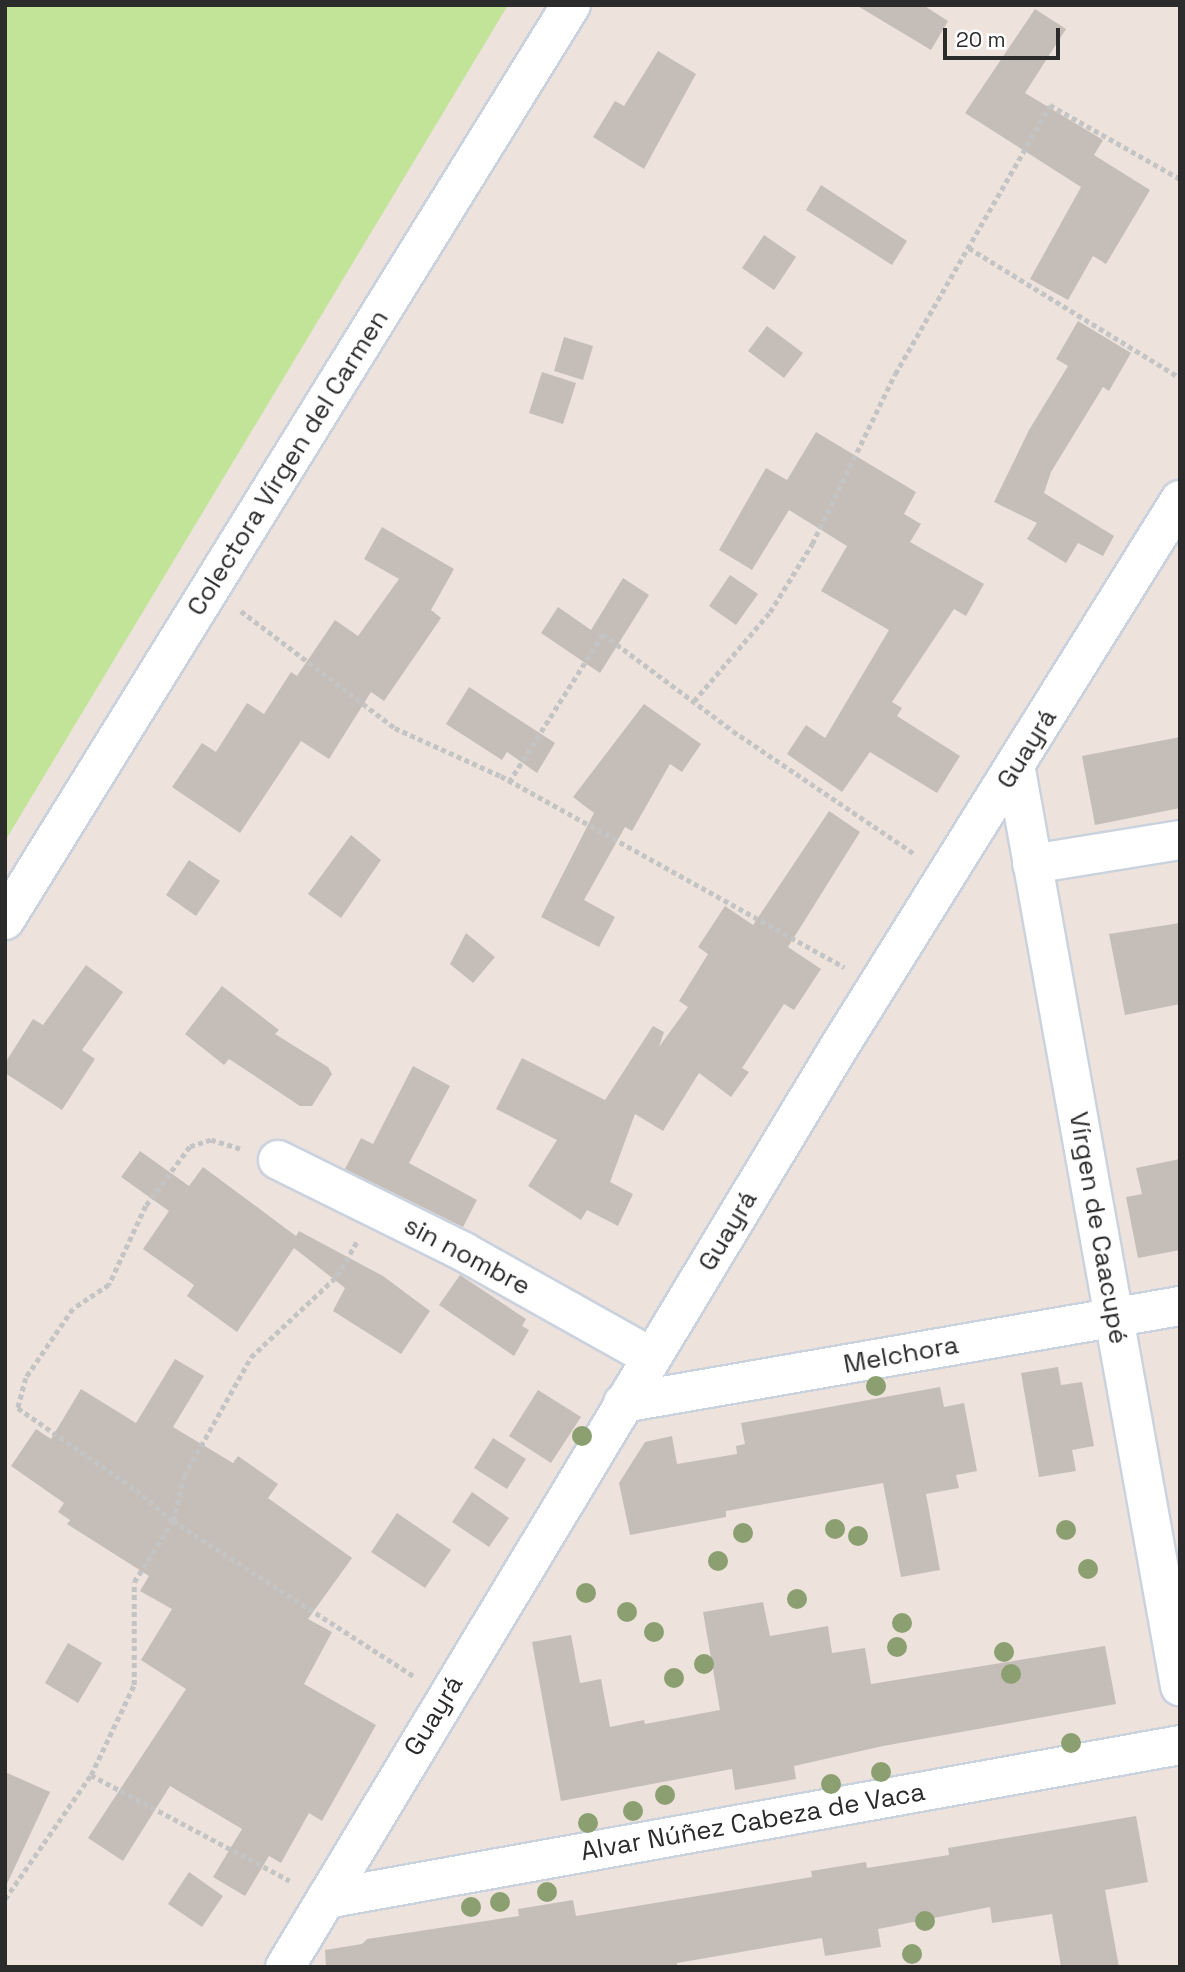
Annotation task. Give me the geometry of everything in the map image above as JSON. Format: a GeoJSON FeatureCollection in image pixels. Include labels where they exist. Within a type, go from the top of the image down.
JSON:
{"type":"FeatureCollection","features":[{"type":"Feature","properties":{"kind":"street","name":"Colectora Vírgen del Carmen"},"geometry":{"type":"LineString","coordinates":[[5,920],[571,5]]}},
{"type":"Feature","properties":{"kind":"street","name":"Guayrá"},"geometry":{"type":"LineString","coordinates":[[285,1967],[623,1403],[878,986],[1016,770],[1180,500]]}},
{"type":"Feature","properties":{"kind":"street","name":"Vírgen de Caacupé"},"geometry":{"type":"LineString","coordinates":[[1016,770],[1180,1686]]}},
{"type":"Feature","properties":{"kind":"street"},"geometry":{"type":"LineString","coordinates":[[1032,864],[1180,840]]}},
{"type":"Feature","properties":{"kind":"street","name":"sin nombre"},"geometry":{"type":"LineString","coordinates":[[278,1160],[464,1252],[652,1357]]}},
{"type":"Feature","properties":{"kind":"street","name":"Melchora"},"geometry":{"type":"LineString","coordinates":[[623,1403],[1180,1306]]}},
{"type":"Feature","properties":{"kind":"street","name":"Alvar Núñez Cabeza de Vaca"},"geometry":{"type":"LineString","coordinates":[[326,1899],[1180,1745]]}},
{"type":"Feature","properties":{"kind":"path"},"geometry":{"type":"LineString","coordinates":[[694,702],[770,612],[811,544],[895,374],[1050,105],[1180,179]]}},
{"type":"Feature","properties":{"kind":"path"},"geometry":{"type":"LineString","coordinates":[[969,248],[1180,377]]}},
{"type":"Feature","properties":{"kind":"path"},"geometry":{"type":"LineString","coordinates":[[212,587],[263,630],[396,727],[509,782],[878,986]]}},
{"type":"Feature","properties":{"kind":"path"},"geometry":{"type":"LineString","coordinates":[[509,782],[603,634],[694,702],[947,876]]}},
{"type":"Feature","properties":{"kind":"path"},"geometry":{"type":"LineString","coordinates":[[278,1160],[211,1140],[190,1147],[146,1206],[109,1285],[73,1309],[26,1378],[18,1408],[136,1490],[173,1521],[413,1676],[447,1693]]}},
{"type":"Feature","properties":{"kind":"path"},"geometry":{"type":"LineString","coordinates":[[5,1899],[91,1774],[134,1685],[134,1582],[173,1521],[184,1476],[251,1357],[337,1276],[358,1240],[367,1204]]}},
{"type":"Feature","properties":{"kind":"path"},"geometry":{"type":"LineString","coordinates":[[91,1774],[326,1899]]}},
{"type":"Feature","properties":{"kind":"green space"},"geometry":{"type":"Polygon","coordinates":[[[5,5],[508,5],[5,841],[5,5]]]}},
{"type":"Feature","properties":{"kind":"building"},"geometry":{"type":"Polygon","coordinates":[[[856,5],[923,5],[948,21],[931,50],[856,5]]]}},
{"type":"Feature","properties":{"kind":"building"},"geometry":{"type":"Polygon","coordinates":[[[1035,9],[1066,29],[1025,93],[1103,140],[1094,155],[1150,190],[1106,264],[1093,256],[1068,300],[1030,279],[1081,187],[965,113],[1035,9]]]}},
{"type":"Feature","properties":{"kind":"building"},"geometry":{"type":"Polygon","coordinates":[[[658,51],[696,74],[644,169],[593,137],[615,101],[624,106],[658,51]]]}},
{"type":"Feature","properties":{"kind":"building"},"geometry":{"type":"Polygon","coordinates":[[[821,185],[907,241],[892,265],[806,210],[821,185]]]}},
{"type":"Feature","properties":{"kind":"building"},"geometry":{"type":"Polygon","coordinates":[[[764,235],[796,257],[774,290],[742,268],[764,235]]]}},
{"type":"Feature","properties":{"kind":"building"},"geometry":{"type":"Polygon","coordinates":[[[1078,321],[1131,353],[1109,391],[1103,387],[1051,472],[1044,493],[1114,536],[1103,556],[1078,543],[1066,563],[1027,539],[1037,523],[994,502],[1029,430],[1068,366],[1056,359],[1078,321]]]}},
{"type":"Feature","properties":{"kind":"building"},"geometry":{"type":"Polygon","coordinates":[[[767,326],[803,353],[784,378],[748,351],[767,326]]]}},
{"type":"Feature","properties":{"kind":"building"},"geometry":{"type":"Polygon","coordinates":[[[564,337],[593,346],[583,380],[554,371],[564,337]]]}},
{"type":"Feature","properties":{"kind":"building"},"geometry":{"type":"Polygon","coordinates":[[[542,372],[576,383],[563,424],[529,413],[542,372]]]}},
{"type":"Feature","properties":{"kind":"building"},"geometry":{"type":"Polygon","coordinates":[[[816,432],[916,492],[904,514],[921,524],[910,542],[984,584],[966,616],[954,609],[892,702],[902,708],[897,716],[960,756],[937,793],[870,752],[842,792],[787,754],[806,725],[825,738],[889,630],[821,591],[847,546],[789,510],[752,570],[719,550],[766,468],[787,480],[816,432]]]}},
{"type":"Feature","properties":{"kind":"building"},"geometry":{"type":"Polygon","coordinates":[[[382,527],[454,569],[431,610],[441,618],[384,701],[371,692],[329,759],[301,741],[240,833],[172,787],[202,743],[216,752],[247,703],[264,714],[291,672],[297,676],[335,620],[358,636],[399,579],[364,559],[382,527]]]}},
{"type":"Feature","properties":{"kind":"building"},"geometry":{"type":"Polygon","coordinates":[[[730,575],[758,594],[736,625],[709,606],[730,575]]]}},
{"type":"Feature","properties":{"kind":"building"},"geometry":{"type":"Polygon","coordinates":[[[623,578],[649,595],[600,673],[541,633],[558,607],[591,630],[623,578]]]}},
{"type":"Feature","properties":{"kind":"building"},"geometry":{"type":"Polygon","coordinates":[[[469,687],[555,743],[537,773],[507,752],[502,760],[446,724],[469,687]]]}},
{"type":"Feature","properties":{"kind":"building"},"geometry":{"type":"Polygon","coordinates":[[[644,704],[701,744],[682,772],[670,764],[632,831],[625,827],[584,900],[615,917],[599,947],[541,917],[594,813],[573,797],[644,704]]]}},
{"type":"Feature","properties":{"kind":"building"},"geometry":{"type":"Polygon","coordinates":[[[1180,737],[1180,808],[1095,825],[1082,756],[1180,737]]]}},
{"type":"Feature","properties":{"kind":"building"},"geometry":{"type":"Polygon","coordinates":[[[829,811],[860,832],[788,947],[821,969],[794,1010],[784,1004],[742,1068],[749,1072],[731,1097],[699,1073],[663,1131],[635,1114],[610,1182],[633,1194],[618,1226],[587,1210],[581,1220],[528,1186],[557,1140],[496,1109],[522,1058],[605,1100],[653,1026],[664,1032],[659,1047],[688,1007],[679,1001],[708,954],[698,947],[725,906],[753,925],[829,811]]]}},
{"type":"Feature","properties":{"kind":"building"},"geometry":{"type":"Polygon","coordinates":[[[351,835],[381,860],[341,918],[308,894],[351,835]]]}},
{"type":"Feature","properties":{"kind":"building"},"geometry":{"type":"Polygon","coordinates":[[[189,860],[220,881],[196,916],[166,895],[189,860]]]}},
{"type":"Feature","properties":{"kind":"building"},"geometry":{"type":"Polygon","coordinates":[[[1180,923],[1180,1004],[1125,1015],[1109,934],[1180,923]]]}},
{"type":"Feature","properties":{"kind":"building"},"geometry":{"type":"Polygon","coordinates":[[[466,933],[495,957],[473,983],[450,964],[466,933]]]}},
{"type":"Feature","properties":{"kind":"building"},"geometry":{"type":"Polygon","coordinates":[[[86,965],[123,992],[82,1050],[95,1059],[62,1110],[5,1073],[5,1063],[33,1019],[43,1025],[86,965]]]}},
{"type":"Feature","properties":{"kind":"building"},"geometry":{"type":"Polygon","coordinates":[[[222,986],[279,1030],[275,1034],[328,1067],[332,1074],[312,1106],[300,1106],[229,1059],[224,1065],[185,1034],[222,986]]]}},
{"type":"Feature","properties":{"kind":"building"},"geometry":{"type":"Polygon","coordinates":[[[413,1066],[450,1086],[409,1163],[477,1200],[463,1227],[345,1169],[361,1138],[373,1144],[413,1066]]]}},
{"type":"Feature","properties":{"kind":"building"},"geometry":{"type":"Polygon","coordinates":[[[140,1151],[189,1186],[203,1167],[296,1236],[299,1231],[383,1276],[430,1311],[401,1354],[333,1311],[345,1288],[294,1248],[237,1332],[187,1296],[194,1285],[143,1249],[169,1211],[121,1177],[140,1151]]]}},
{"type":"Feature","properties":{"kind":"building"},"geometry":{"type":"Polygon","coordinates":[[[1180,1159],[1180,1250],[1138,1258],[1126,1197],[1142,1194],[1136,1168],[1180,1159]]]}},
{"type":"Feature","properties":{"kind":"building"},"geometry":{"type":"Polygon","coordinates":[[[460,1275],[526,1319],[522,1326],[529,1330],[514,1356],[439,1305],[460,1275]]]}},
{"type":"Feature","properties":{"kind":"building"},"geometry":{"type":"Polygon","coordinates":[[[175,1359],[204,1376],[173,1427],[233,1463],[238,1456],[278,1484],[268,1498],[352,1558],[308,1619],[332,1632],[304,1684],[376,1725],[322,1821],[309,1813],[281,1863],[269,1856],[245,1896],[213,1877],[242,1829],[170,1786],[123,1861],[88,1838],[186,1689],[141,1660],[172,1609],[140,1591],[149,1576],[67,1524],[70,1520],[58,1512],[64,1503],[11,1466],[36,1429],[51,1439],[81,1389],[136,1423],[175,1359]]]}},
{"type":"Feature","properties":{"kind":"building"},"geometry":{"type":"Polygon","coordinates":[[[1058,1367],[1061,1385],[1082,1382],[1094,1446],[1072,1450],[1076,1471],[1039,1477],[1021,1373],[1058,1367]]]}},
{"type":"Feature","properties":{"kind":"building"},"geometry":{"type":"Polygon","coordinates":[[[940,1387],[944,1407],[964,1403],[977,1471],[956,1475],[959,1488],[926,1494],[940,1570],[901,1577],[883,1483],[726,1511],[726,1517],[630,1535],[619,1483],[645,1442],[672,1436],[677,1464],[737,1454],[736,1446],[745,1444],[741,1423],[940,1387]]]}},
{"type":"Feature","properties":{"kind":"building"},"geometry":{"type":"Polygon","coordinates":[[[538,1390],[581,1417],[551,1463],[509,1436],[538,1390]]]}},
{"type":"Feature","properties":{"kind":"building"},"geometry":{"type":"Polygon","coordinates":[[[493,1438],[526,1459],[507,1489],[474,1468],[493,1438]]]}},
{"type":"Feature","properties":{"kind":"building"},"geometry":{"type":"Polygon","coordinates":[[[472,1492],[509,1518],[489,1547],[452,1522],[472,1492]]]}},
{"type":"Feature","properties":{"kind":"building"},"geometry":{"type":"Polygon","coordinates":[[[397,1513],[451,1550],[425,1588],[371,1552],[397,1513]]]}},
{"type":"Feature","properties":{"kind":"building"},"geometry":{"type":"Polygon","coordinates":[[[763,1602],[770,1636],[828,1626],[832,1653],[865,1648],[871,1684],[1105,1646],[1116,1704],[883,1746],[794,1766],[796,1779],[735,1790],[732,1769],[561,1801],[532,1642],[571,1635],[580,1683],[601,1679],[610,1727],[644,1720],[645,1724],[720,1710],[703,1612],[763,1602]]]}},
{"type":"Feature","properties":{"kind":"building"},"geometry":{"type":"Polygon","coordinates":[[[68,1643],[102,1663],[78,1703],[45,1683],[68,1643]]]}},
{"type":"Feature","properties":{"kind":"building"},"geometry":{"type":"Polygon","coordinates":[[[5,1772],[50,1792],[5,1888],[5,1772]]]}},
{"type":"Feature","properties":{"kind":"building"},"geometry":{"type":"Polygon","coordinates":[[[1136,1816],[1148,1882],[1105,1890],[1119,1967],[1061,1967],[1052,1914],[992,1923],[990,1907],[878,1929],[881,1947],[825,1956],[822,1938],[677,1963],[677,1967],[326,1967],[325,1950],[362,1944],[367,1939],[519,1916],[518,1909],[573,1900],[576,1916],[812,1877],[811,1871],[866,1862],[867,1868],[949,1855],[948,1848],[1136,1816]]]}},
{"type":"Feature","properties":{"kind":"building"},"geometry":{"type":"Polygon","coordinates":[[[189,1872],[223,1896],[202,1927],[168,1904],[189,1872]]]}}]}
